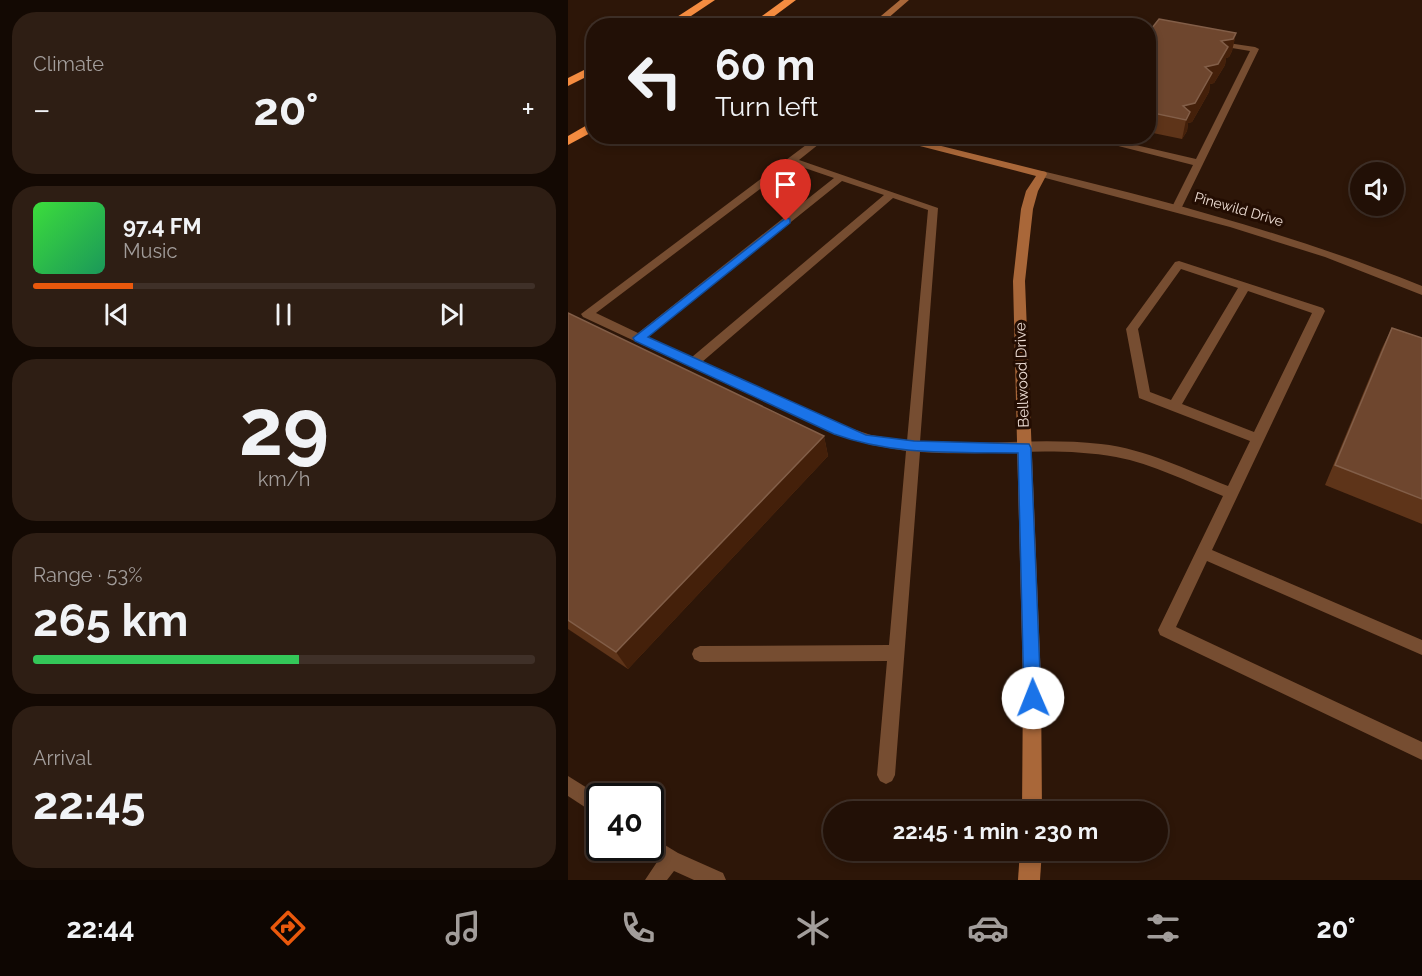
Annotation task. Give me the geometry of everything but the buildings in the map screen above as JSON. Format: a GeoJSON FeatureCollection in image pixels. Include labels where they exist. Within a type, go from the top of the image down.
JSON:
{"type":"FeatureCollection","features":[{"type":"Feature","properties":{"kind":"highway"},"geometry":{"type":"LineString","coordinates":[[681,18],[710,0]]}},
{"type":"Feature","properties":{"kind":"highway"},"geometry":{"type":"LineString","coordinates":[[765,18],[791,0]]}},
{"type":"Feature","properties":{"kind":"highway"},"geometry":{"type":"LineString","coordinates":[[568,83],[586,73]]}},
{"type":"Feature","properties":{"kind":"highway"},"geometry":{"type":"LineString","coordinates":[[568,141],[586,130]]}},
{"type":"Feature","properties":{"kind":"street"},"geometry":{"type":"LineString","coordinates":[[882,18],[905,0]]}},
{"type":"Feature","properties":{"kind":"street"},"geometry":{"type":"LineString","coordinates":[[919,144],[1042,174]]}},
{"type":"Feature","properties":{"kind":"street","name":"Pinewild Drive"},"geometry":{"type":"LineString","coordinates":[[1042,174],[1177,207],[1289,239],[1422,291]]}},
{"type":"Feature","properties":{"kind":"street","name":"Bellwood Drive"},"geometry":{"type":"LineString","coordinates":[[1032,801],[1032,682],[1020,268],[1027,209],[1032,191],[1042,174]]}},
{"type":"Feature","properties":{"kind":"street"},"geometry":{"type":"LineString","coordinates":[[1029,880],[1030,861]]}},
{"type":"Feature","properties":{"kind":"lane"},"geometry":{"type":"LineString","coordinates":[[1177,207],[1255,50],[1207,41]]}},
{"type":"Feature","properties":{"kind":"lane"},"geometry":{"type":"LineString","coordinates":[[815,144],[587,314],[851,435],[880,443],[914,446],[1116,451],[1146,460],[1231,493]]}},
{"type":"Feature","properties":{"kind":"lane"},"geometry":{"type":"LineString","coordinates":[[1117,144],[1199,163]]}},
{"type":"Feature","properties":{"kind":"lane"},"geometry":{"type":"LineString","coordinates":[[793,161],[933,208],[886,775]]}},
{"type":"Feature","properties":{"kind":"lane"},"geometry":{"type":"LineString","coordinates":[[639,338],[841,177]]}},
{"type":"Feature","properties":{"kind":"lane"},"geometry":{"type":"LineString","coordinates":[[693,363],[891,194]]}},
{"type":"Feature","properties":{"kind":"lane"},"geometry":{"type":"LineString","coordinates":[[1257,438],[1144,395],[1132,329],[1179,264],[1319,311],[1166,630],[1422,751]]}},
{"type":"Feature","properties":{"kind":"lane"},"geometry":{"type":"LineString","coordinates":[[1174,406],[1245,286]]}},
{"type":"Feature","properties":{"kind":"lane"},"geometry":{"type":"LineString","coordinates":[[1202,552],[1422,648]]}},
{"type":"Feature","properties":{"kind":"lane"},"geometry":{"type":"LineString","coordinates":[[700,654],[897,653]]}},
{"type":"Feature","properties":{"kind":"lane"},"geometry":{"type":"LineString","coordinates":[[568,785],[586,798]]}},
{"type":"Feature","properties":{"kind":"lane"},"geometry":{"type":"LineString","coordinates":[[664,855],[716,880]]}},
{"type":"Feature","properties":{"kind":"lane"},"geometry":{"type":"LineString","coordinates":[[655,880],[671,860]]}},
{"type":"Feature","properties":{"kind":"route"},"geometry":{"type":"LineString","coordinates":[[786,221],[639,338],[865,440],[914,446],[1024,448],[1033,698]]}}]}
